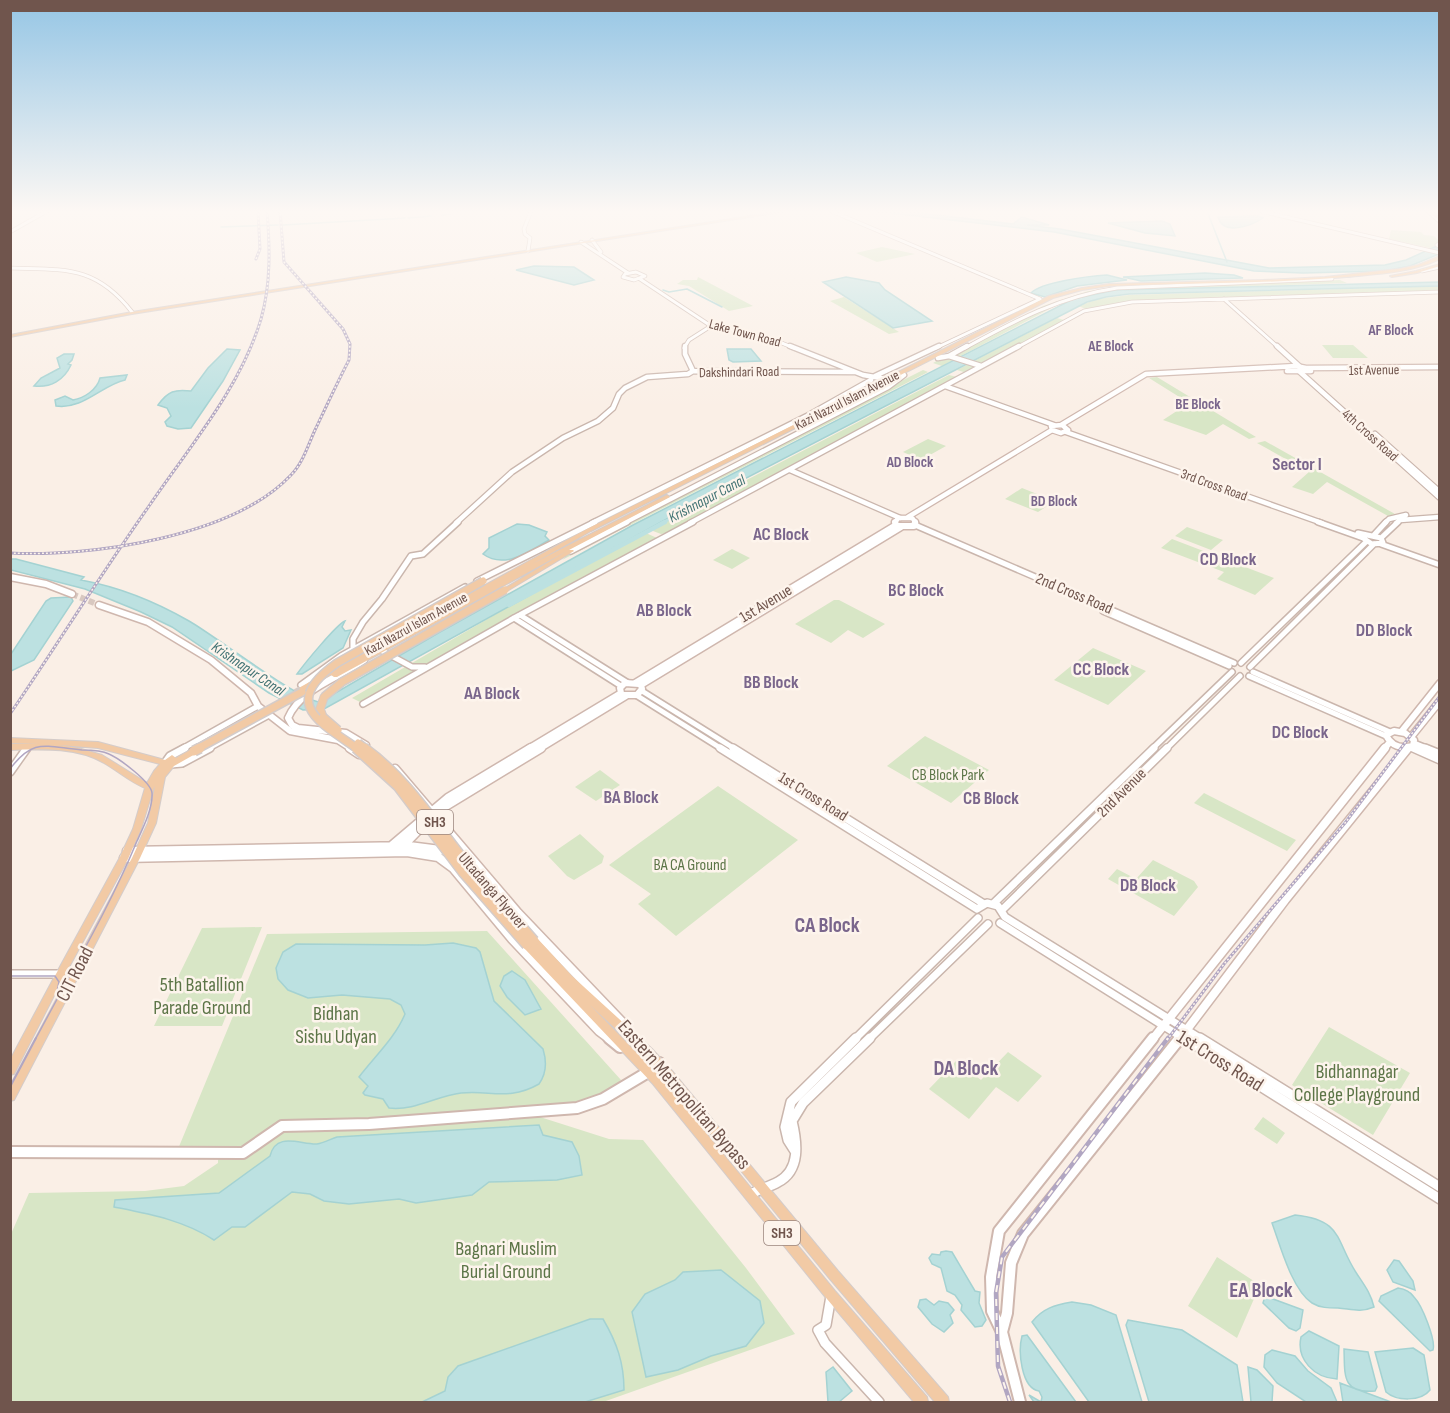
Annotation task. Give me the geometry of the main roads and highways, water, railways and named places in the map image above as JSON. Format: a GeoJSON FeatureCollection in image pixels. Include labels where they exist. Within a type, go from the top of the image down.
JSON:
{"type":"FeatureCollection","features":[{"type":"Feature","properties":{"kind":"main road"},"geometry":{"type":"LineString","coordinates":[[133,311],[363,277]]}},
{"type":"Feature","properties":{"kind":"main road","name":"Kazi Nazrul Islam Avenue"},"geometry":{"type":"LineString","coordinates":[[168,763],[302,688],[878,384],[904,375],[938,358],[1016,318],[1047,299],[1102,286],[1349,277]]}},
{"type":"Feature","properties":{"kind":"main road","name":"Kazi Nazrul Islam Avenue"},"geometry":{"type":"LineString","coordinates":[[302,688],[367,657],[378,648],[587,529],[890,380],[964,339],[1060,299],[1085,290],[1110,287],[1384,277]]}},
{"type":"Feature","properties":{"kind":"main road"},"geometry":{"type":"LineString","coordinates":[[10,336],[133,311],[343,280]]}},
{"type":"Feature","properties":{"kind":"main road","name":"1st Avenue"},"geometry":{"type":"LineString","coordinates":[[912,522],[1059,429],[1150,375],[1300,369],[1440,368]]}},
{"type":"Feature","properties":{"kind":"main road"},"geometry":{"type":"LineString","coordinates":[[898,522],[912,522]]}},
{"type":"Feature","properties":{"kind":"main road"},"geometry":{"type":"LineString","coordinates":[[898,522],[912,522]]}},
{"type":"Feature","properties":{"kind":"main road","name":"1st Avenue"},"geometry":{"type":"LineString","coordinates":[[421,823],[435,811],[576,723],[866,546],[898,522]]}},
{"type":"Feature","properties":{"kind":"main road","name":"Ultadanga Flyover"},"geometry":{"type":"LineString","coordinates":[[580,542],[572,551],[342,682],[324,697],[320,709],[322,716],[331,725],[376,757],[402,781],[530,943],[660,1065]]}},
{"type":"Feature","properties":{"kind":"main road","name":"Ultadanga Flyover"},"geometry":{"type":"LineString","coordinates":[[529,562],[515,565],[483,581],[337,663],[320,675],[313,685],[308,696],[308,707],[316,720],[362,752],[398,786],[464,872],[645,1067]]}},
{"type":"Feature","properties":{"kind":"main road"},"geometry":{"type":"LineString","coordinates":[[10,577],[46,584],[72,594]]}},
{"type":"Feature","properties":{"kind":"main road"},"geometry":{"type":"LineString","coordinates":[[99,605],[148,622],[212,660],[251,693],[258,706],[290,731],[338,740],[383,775],[421,823]]}},
{"type":"Feature","properties":{"kind":"main road","name":"Eastern Metropolitan Bypass"},"geometry":{"type":"LineString","coordinates":[[367,657],[355,668],[307,696],[289,712],[288,717],[292,725],[311,731],[346,733],[354,736],[393,767],[435,811],[470,857],[558,957],[647,1046],[660,1065],[769,1186],[834,1275],[943,1402]]}},
{"type":"Feature","properties":{"kind":"main road"},"geometry":{"type":"LineString","coordinates":[[1020,1402],[1002,1332],[992,1311],[991,1277],[999,1230],[1277,885],[1389,737],[1401,732],[1440,682]]}},
{"type":"Feature","properties":{"kind":"main road"},"geometry":{"type":"LineString","coordinates":[[1002,1332],[1008,1313],[1011,1263],[1023,1234],[1411,744],[1440,701]]}},
{"type":"Feature","properties":{"kind":"main road"},"geometry":{"type":"LineString","coordinates":[[1401,732],[1411,744]]}},
{"type":"Feature","properties":{"kind":"main road"},"geometry":{"type":"LineString","coordinates":[[1389,737],[1411,744]]}},
{"type":"Feature","properties":{"kind":"main road"},"geometry":{"type":"LineString","coordinates":[[10,740],[94,755],[113,763],[138,783],[148,786],[159,784],[168,763]]}},
{"type":"Feature","properties":{"kind":"main road"},"geometry":{"type":"LineString","coordinates":[[10,747],[30,743],[98,745],[168,763]]}},
{"type":"Feature","properties":{"kind":"main road"},"geometry":{"type":"LineString","coordinates":[[10,1071],[60,974],[126,855],[140,821],[148,786],[156,772],[168,763]]}},
{"type":"Feature","properties":{"kind":"main road","name":"CIT Road"},"geometry":{"type":"LineString","coordinates":[[10,1097],[138,855],[152,823],[159,784]]}},
{"type":"Feature","properties":{"kind":"main road"},"geometry":{"type":"LineString","coordinates":[[388,849],[421,823]]}},
{"type":"Feature","properties":{"kind":"main road"},"geometry":{"type":"LineString","coordinates":[[400,849],[421,823]]}},
{"type":"Feature","properties":{"kind":"main road","name":"Eastern Metropolitan Bypass"},"geometry":{"type":"LineString","coordinates":[[400,849],[431,855],[448,863],[556,987],[599,1031],[645,1067],[751,1194],[831,1296],[922,1402]]}},
{"type":"Feature","properties":{"kind":"main road"},"geometry":{"type":"LineString","coordinates":[[126,855],[203,857],[245,853],[437,849],[470,857]]}},
{"type":"Feature","properties":{"kind":"main road"},"geometry":{"type":"LineString","coordinates":[[1277,885],[1291,893]]}},
{"type":"Feature","properties":{"kind":"main road"},"geometry":{"type":"LineString","coordinates":[[10,1152],[243,1153],[282,1126],[369,1124],[587,1106],[645,1067],[660,1065]]}},
{"type":"Feature","properties":{"kind":"water"},"geometry":{"type":"Polygon","coordinates":[[[543,277],[589,277],[594,280],[574,285],[543,277]]]}},
{"type":"Feature","properties":{"kind":"water"},"geometry":{"type":"Polygon","coordinates":[[[846,277],[879,283],[885,290],[932,321],[893,328],[823,282],[846,277]]]}},
{"type":"Feature","properties":{"kind":"water"},"geometry":{"type":"Polygon","coordinates":[[[1115,277],[1127,280],[1077,286],[1045,297],[1031,293],[1045,286],[1078,278],[1115,277]]]}},
{"type":"Feature","properties":{"kind":"water"},"geometry":{"type":"Polygon","coordinates":[[[1123,277],[1240,277],[1243,278],[1141,281],[1123,277]]]}},
{"type":"Feature","properties":{"kind":"water"},"geometry":{"type":"Polygon","coordinates":[[[1439,282],[1439,286],[1129,294],[1087,302],[665,520],[324,709],[303,710],[269,693],[172,627],[141,612],[85,589],[11,570],[10,559],[16,559],[84,577],[81,580],[123,591],[150,602],[201,628],[277,680],[310,699],[320,702],[440,632],[633,525],[1073,299],[1116,290],[1439,282]]]}},
{"type":"Feature","properties":{"kind":"water"},"geometry":{"type":"Polygon","coordinates":[[[227,349],[240,350],[223,381],[191,428],[178,429],[167,426],[165,422],[171,416],[167,408],[158,405],[172,392],[191,391],[208,368],[227,349]]]}},
{"type":"Feature","properties":{"kind":"water"},"geometry":{"type":"Polygon","coordinates":[[[727,349],[751,349],[761,361],[733,362],[729,360],[727,349]]]}},
{"type":"Feature","properties":{"kind":"water"},"geometry":{"type":"Polygon","coordinates":[[[64,354],[74,354],[65,375],[46,386],[34,386],[41,378],[60,368],[57,358],[64,354]]]}},
{"type":"Feature","properties":{"kind":"water"},"geometry":{"type":"Polygon","coordinates":[[[127,375],[125,380],[84,401],[56,406],[55,400],[65,396],[73,400],[86,395],[93,390],[100,378],[127,375]]]}},
{"type":"Feature","properties":{"kind":"water"},"geometry":{"type":"Polygon","coordinates":[[[517,524],[529,525],[547,532],[545,536],[549,540],[508,560],[491,558],[483,554],[489,548],[489,538],[517,524]]]}},
{"type":"Feature","properties":{"kind":"water"},"geometry":{"type":"Polygon","coordinates":[[[71,597],[73,601],[34,660],[11,671],[11,654],[46,601],[51,598],[71,597]]]}},
{"type":"Feature","properties":{"kind":"water"},"geometry":{"type":"Polygon","coordinates":[[[345,621],[342,627],[345,631],[351,630],[343,648],[302,674],[297,674],[328,636],[345,621]]]}},
{"type":"Feature","properties":{"kind":"water"},"geometry":{"type":"Polygon","coordinates":[[[453,943],[476,948],[480,952],[494,1001],[543,1049],[546,1067],[539,1084],[509,1094],[461,1093],[408,1107],[389,1108],[383,1099],[363,1093],[368,1086],[359,1077],[401,1023],[405,1014],[401,1005],[390,999],[342,995],[308,998],[288,990],[278,979],[276,968],[283,952],[296,944],[425,945],[453,943]]]}},
{"type":"Feature","properties":{"kind":"water"},"geometry":{"type":"Polygon","coordinates":[[[512,971],[525,980],[541,1009],[525,1015],[507,997],[500,986],[504,976],[512,971]]]}},
{"type":"Feature","properties":{"kind":"water"},"geometry":{"type":"Polygon","coordinates":[[[539,1125],[543,1135],[572,1142],[579,1156],[582,1175],[557,1180],[489,1182],[472,1195],[416,1203],[399,1199],[349,1204],[324,1201],[310,1194],[292,1192],[245,1227],[232,1227],[214,1240],[178,1223],[114,1207],[115,1200],[219,1193],[270,1156],[273,1148],[283,1141],[317,1144],[337,1137],[539,1125]]]}},
{"type":"Feature","properties":{"kind":"water"},"geometry":{"type":"Polygon","coordinates":[[[1295,1215],[1311,1218],[1330,1227],[1367,1290],[1374,1307],[1360,1310],[1325,1307],[1315,1305],[1305,1297],[1293,1278],[1272,1223],[1295,1215]]]}},
{"type":"Feature","properties":{"kind":"water"},"geometry":{"type":"Polygon","coordinates":[[[941,1252],[952,1252],[975,1291],[980,1292],[979,1303],[986,1320],[982,1326],[975,1327],[961,1310],[962,1305],[955,1295],[947,1291],[941,1268],[932,1264],[929,1258],[932,1254],[940,1255],[941,1252]]]}},
{"type":"Feature","properties":{"kind":"water"},"geometry":{"type":"Polygon","coordinates":[[[1394,1260],[1399,1261],[1413,1281],[1415,1290],[1393,1282],[1387,1270],[1394,1260]]]}},
{"type":"Feature","properties":{"kind":"water"},"geometry":{"type":"Polygon","coordinates":[[[721,1270],[760,1301],[764,1323],[746,1346],[711,1356],[678,1370],[646,1377],[632,1312],[645,1294],[675,1280],[683,1272],[721,1270]]]}},
{"type":"Feature","properties":{"kind":"water"},"geometry":{"type":"Polygon","coordinates":[[[1398,1288],[1411,1293],[1421,1307],[1428,1323],[1433,1350],[1430,1351],[1379,1301],[1381,1296],[1398,1288]]]}},
{"type":"Feature","properties":{"kind":"water"},"geometry":{"type":"Polygon","coordinates":[[[1265,1296],[1303,1310],[1300,1328],[1296,1331],[1289,1328],[1263,1303],[1265,1296]]]}},
{"type":"Feature","properties":{"kind":"water"},"geometry":{"type":"Polygon","coordinates":[[[926,1299],[934,1305],[939,1301],[948,1303],[954,1310],[950,1315],[953,1323],[944,1332],[932,1324],[918,1307],[920,1300],[926,1299]]]}},
{"type":"Feature","properties":{"kind":"water"},"geometry":{"type":"Polygon","coordinates":[[[1072,1302],[1091,1305],[1116,1315],[1142,1402],[1089,1402],[1032,1322],[1040,1313],[1050,1308],[1072,1302]]]}},
{"type":"Feature","properties":{"kind":"water"},"geometry":{"type":"Polygon","coordinates":[[[590,1319],[603,1319],[612,1336],[621,1362],[624,1390],[585,1402],[422,1402],[445,1391],[448,1377],[458,1366],[590,1319]]]}},
{"type":"Feature","properties":{"kind":"water"},"geometry":{"type":"Polygon","coordinates":[[[1128,1320],[1182,1330],[1237,1365],[1243,1402],[1149,1402],[1126,1325],[1128,1320]]]}},
{"type":"Feature","properties":{"kind":"water"},"geometry":{"type":"Polygon","coordinates":[[[1309,1331],[1339,1346],[1337,1379],[1314,1371],[1304,1360],[1301,1353],[1301,1337],[1309,1331]]]}},
{"type":"Feature","properties":{"kind":"water"},"geometry":{"type":"Polygon","coordinates":[[[1027,1335],[1076,1402],[1041,1402],[1042,1397],[1039,1391],[1028,1383],[1022,1368],[1022,1336],[1027,1335]]]}},
{"type":"Feature","properties":{"kind":"water"},"geometry":{"type":"Polygon","coordinates":[[[1413,1348],[1424,1355],[1430,1390],[1421,1397],[1408,1399],[1390,1395],[1386,1392],[1375,1352],[1413,1348]]]}},
{"type":"Feature","properties":{"kind":"water"},"geometry":{"type":"Polygon","coordinates":[[[1344,1349],[1368,1352],[1377,1387],[1375,1391],[1364,1391],[1351,1386],[1345,1374],[1344,1349]]]}},
{"type":"Feature","properties":{"kind":"water"},"geometry":{"type":"Polygon","coordinates":[[[1272,1350],[1295,1356],[1308,1371],[1331,1388],[1337,1402],[1306,1402],[1277,1383],[1264,1367],[1265,1355],[1272,1350]]]}},
{"type":"Feature","properties":{"kind":"water"},"geometry":{"type":"Polygon","coordinates":[[[833,1367],[852,1391],[839,1402],[828,1402],[826,1372],[833,1367]]]}},
{"type":"Feature","properties":{"kind":"water"},"geometry":{"type":"Polygon","coordinates":[[[1248,1367],[1257,1370],[1273,1386],[1272,1402],[1251,1402],[1248,1367]]]}},
{"type":"Feature","properties":{"kind":"water"},"geometry":{"type":"Polygon","coordinates":[[[1340,1383],[1391,1402],[1343,1402],[1340,1383]]]}},
{"type":"Feature","properties":{"kind":"water"},"geometry":{"type":"Polygon","coordinates":[[[1029,1395],[1041,1402],[1034,1402],[1029,1395]]]}},
{"type":"Feature","properties":{"kind":"waterway"},"geometry":{"type":"LineString","coordinates":[[663,290],[669,292],[687,289],[722,307]]}},
{"type":"Feature","properties":{"kind":"waterway","name":"Krishnapur Canal"},"geometry":{"type":"LineString","coordinates":[[662,523],[708,499]]}},
{"type":"Feature","properties":{"kind":"waterway","name":"Krishnapur Canal"},"geometry":{"type":"LineString","coordinates":[[509,605],[665,522]]}},
{"type":"Feature","properties":{"kind":"tunnel"},"geometry":{"type":"LineString","coordinates":[[72,594],[99,605]]}},
{"type":"Feature","properties":{"kind":"tram line"},"geometry":{"type":"LineString","coordinates":[[10,769],[26,752],[42,746],[99,751],[114,757],[134,771],[152,793],[147,818],[114,892],[35,1040]]}},
{"type":"Feature","properties":{"kind":"tram line"},"geometry":{"type":"LineString","coordinates":[[10,976],[55,976],[59,982],[57,992]]}},
{"type":"Feature","properties":{"kind":"tram line"},"geometry":{"type":"LineString","coordinates":[[10,1087],[36,1038]]}},
{"type":"Feature","properties":{"kind":"railway"},"geometry":{"type":"LineString","coordinates":[[122,545],[227,393],[252,345],[261,319],[268,277]]}},
{"type":"Feature","properties":{"kind":"railway"},"geometry":{"type":"LineString","coordinates":[[122,545],[159,539],[198,528],[234,514],[266,496],[291,475],[299,465],[349,360],[350,344],[343,329],[297,277]]}},
{"type":"Feature","properties":{"kind":"railway"},"geometry":{"type":"LineString","coordinates":[[10,553],[80,551],[122,545]]}},
{"type":"Feature","properties":{"kind":"railway"},"geometry":{"type":"LineString","coordinates":[[10,714],[122,545]]}},
{"type":"Feature","properties":{"kind":"railway"},"geometry":{"type":"LineString","coordinates":[[1167,1040],[1224,964],[1345,823],[1440,696]]}},
{"type":"Feature","properties":{"kind":"railway"},"geometry":{"type":"LineString","coordinates":[[1010,1402],[998,1366],[996,1293],[1002,1257],[1168,1038]]}},
{"type":"Feature","properties":{"kind":"district","name":"AF Block"},"geometry":{"type":"Point","coordinates":[1391,330]}},
{"type":"Feature","properties":{"kind":"district","name":"AE Block"},"geometry":{"type":"Point","coordinates":[1111,346]}},
{"type":"Feature","properties":{"kind":"district","name":"BE Block"},"geometry":{"type":"Point","coordinates":[1198,404]}},
{"type":"Feature","properties":{"kind":"district","name":"AD Block"},"geometry":{"type":"Point","coordinates":[910,462]}},
{"type":"Feature","properties":{"kind":"district","name":"Sector I"},"geometry":{"type":"Point","coordinates":[1297,464]}},
{"type":"Feature","properties":{"kind":"district","name":"BD Block"},"geometry":{"type":"Point","coordinates":[1054,501]}},
{"type":"Feature","properties":{"kind":"district","name":"AC Block"},"geometry":{"type":"Point","coordinates":[781,534]}},
{"type":"Feature","properties":{"kind":"district","name":"CD Block"},"geometry":{"type":"Point","coordinates":[1228,559]}},
{"type":"Feature","properties":{"kind":"district","name":"BC Block"},"geometry":{"type":"Point","coordinates":[916,590]}},
{"type":"Feature","properties":{"kind":"district","name":"AB Block"},"geometry":{"type":"Point","coordinates":[664,610]}},
{"type":"Feature","properties":{"kind":"district","name":"DD Block"},"geometry":{"type":"Point","coordinates":[1384,630]}},
{"type":"Feature","properties":{"kind":"district","name":"CC Block"},"geometry":{"type":"Point","coordinates":[1101,669]}},
{"type":"Feature","properties":{"kind":"district","name":"BB Block"},"geometry":{"type":"Point","coordinates":[771,682]}},
{"type":"Feature","properties":{"kind":"district","name":"AA Block"},"geometry":{"type":"Point","coordinates":[492,693]}},
{"type":"Feature","properties":{"kind":"district","name":"DC Block"},"geometry":{"type":"Point","coordinates":[1300,732]}},
{"type":"Feature","properties":{"kind":"district","name":"BA Block"},"geometry":{"type":"Point","coordinates":[631,797]}},
{"type":"Feature","properties":{"kind":"district","name":"CB Block"},"geometry":{"type":"Point","coordinates":[991,798]}},
{"type":"Feature","properties":{"kind":"district","name":"DB Block"},"geometry":{"type":"Point","coordinates":[1148,885]}},
{"type":"Feature","properties":{"kind":"district","name":"CA Block"},"geometry":{"type":"Point","coordinates":[827,925]}},
{"type":"Feature","properties":{"kind":"district","name":"DA Block"},"geometry":{"type":"Point","coordinates":[966,1068]}},
{"type":"Feature","properties":{"kind":"district","name":"EA Block"},"geometry":{"type":"Point","coordinates":[1261,1290]}},
{"type":"Feature","properties":{"kind":"park label","name":"CB Block Park"},"geometry":{"type":"Point","coordinates":[948,775]}},
{"type":"Feature","properties":{"kind":"park label","name":"BA CA Ground"},"geometry":{"type":"Point","coordinates":[690,865]}},
{"type":"Feature","properties":{"kind":"park label","name":"5th Batallion Parade Ground"},"geometry":{"type":"Point","coordinates":[202,996]}},
{"type":"Feature","properties":{"kind":"park label","name":"Bidhan Sishu Udyan"},"geometry":{"type":"Point","coordinates":[336,1026]}},
{"type":"Feature","properties":{"kind":"park label","name":"Bidhannagar College Playground"},"geometry":{"type":"Point","coordinates":[1357,1084]}},
{"type":"Feature","properties":{"kind":"park label","name":"Bagnari Muslim Burial Ground"},"geometry":{"type":"Point","coordinates":[506,1260]}}]}
